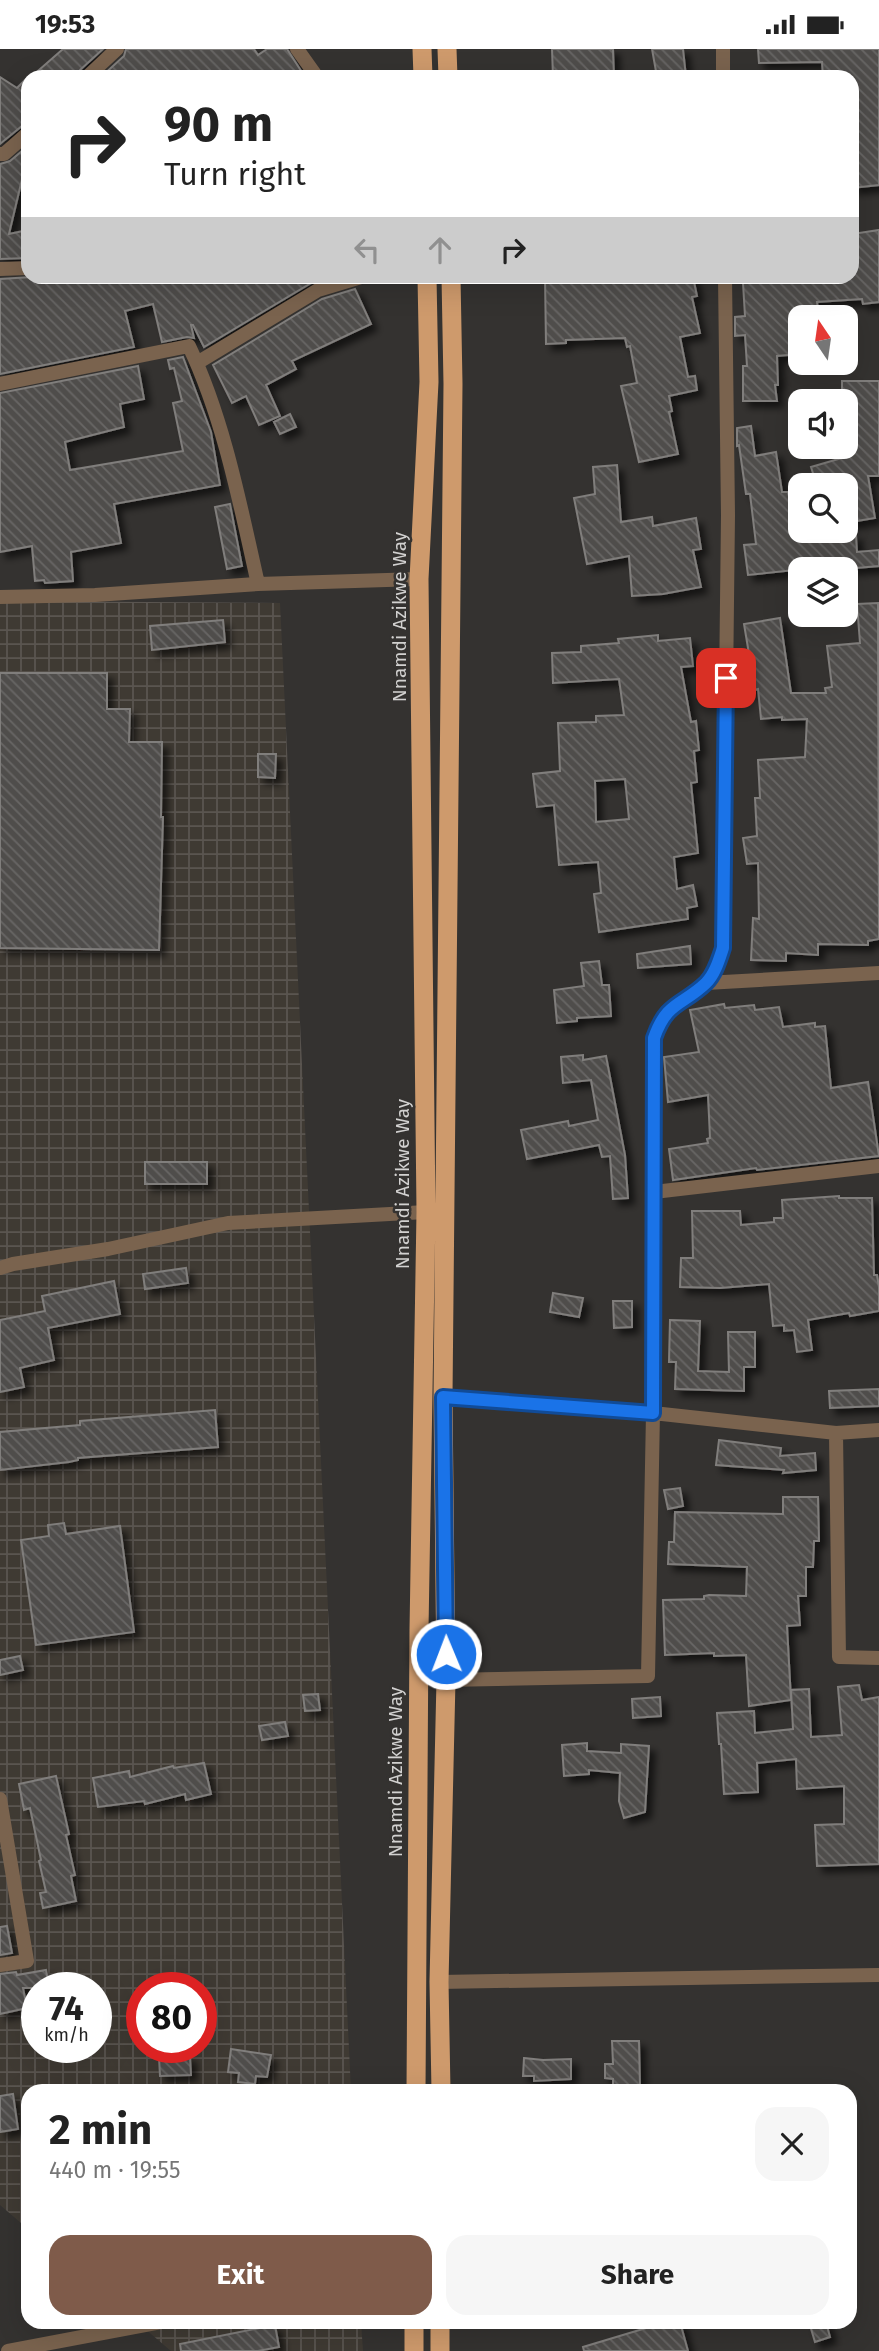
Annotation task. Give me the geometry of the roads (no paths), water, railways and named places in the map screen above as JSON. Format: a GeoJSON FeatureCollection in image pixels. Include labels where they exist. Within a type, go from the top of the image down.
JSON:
{"type":"FeatureCollection","features":[{"type":"Feature","properties":{"kind":"highway"},"geometry":{"type":"LineString","coordinates":[[422,49],[423,70]]}},
{"type":"Feature","properties":{"kind":"highway"},"geometry":{"type":"LineString","coordinates":[[447,49],[448,70]]}},
{"type":"Feature","properties":{"kind":"highway","name":"Nnamdi Azikwe Way"},"geometry":{"type":"LineString","coordinates":[[416,2084],[418,1644],[426,1212],[419,579],[429,382],[427,284]]}},
{"type":"Feature","properties":{"kind":"highway"},"geometry":{"type":"LineString","coordinates":[[441,2084],[439,1982],[446,1680],[443,1397],[453,397],[451,284]]}},
{"type":"Feature","properties":{"kind":"highway"},"geometry":{"type":"LineString","coordinates":[[414,2329],[414,2351]]}},
{"type":"Feature","properties":{"kind":"highway"},"geometry":{"type":"LineString","coordinates":[[440,2329],[440,2351]]}},
{"type":"Feature","properties":{"kind":"street"},"geometry":{"type":"LineString","coordinates":[[94,70],[117,49]]}},
{"type":"Feature","properties":{"kind":"street"},"geometry":{"type":"LineString","coordinates":[[296,49],[312,70]]}},
{"type":"Feature","properties":{"kind":"street"},"geometry":{"type":"LineString","coordinates":[[723,49],[723,70]]}},
{"type":"Feature","properties":{"kind":"street"},"geometry":{"type":"LineString","coordinates":[[0,154],[5,154],[21,139]]}},
{"type":"Feature","properties":{"kind":"street"},"geometry":{"type":"LineString","coordinates":[[0,269],[21,268]]}},
{"type":"Feature","properties":{"kind":"street"},"geometry":{"type":"LineString","coordinates":[[197,363],[318,291],[340,284]]}},
{"type":"Feature","properties":{"kind":"street"},"geometry":{"type":"LineString","coordinates":[[446,1680],[648,1677],[653,1413],[654,1038],[668,1009],[706,983],[715,970],[723,948],[728,515],[725,284]]}},
{"type":"Feature","properties":{"kind":"street"},"geometry":{"type":"LineString","coordinates":[[0,384],[189,346],[205,381],[238,492],[258,584]]}},
{"type":"Feature","properties":{"kind":"street"},"geometry":{"type":"LineString","coordinates":[[0,597],[419,579]]}},
{"type":"Feature","properties":{"kind":"street"},"geometry":{"type":"LineString","coordinates":[[706,983],[879,973]]}},
{"type":"Feature","properties":{"kind":"street"},"geometry":{"type":"LineString","coordinates":[[654,1192],[879,1165]]}},
{"type":"Feature","properties":{"kind":"street"},"geometry":{"type":"LineString","coordinates":[[0,1268],[108,1249],[228,1223],[426,1212]]}},
{"type":"Feature","properties":{"kind":"street"},"geometry":{"type":"LineString","coordinates":[[443,1397],[653,1413],[836,1433],[879,1430]]}},
{"type":"Feature","properties":{"kind":"street"},"geometry":{"type":"LineString","coordinates":[[836,1433],[839,1657],[879,1658]]}},
{"type":"Feature","properties":{"kind":"street"},"geometry":{"type":"LineString","coordinates":[[0,1799],[27,1961],[0,1965]]}},
{"type":"Feature","properties":{"kind":"street"},"geometry":{"type":"LineString","coordinates":[[439,1982],[879,1975]]}},
{"type":"Feature","properties":{"kind":"street"},"geometry":{"type":"LineString","coordinates":[[8,2351],[124,2329]]}}]}
